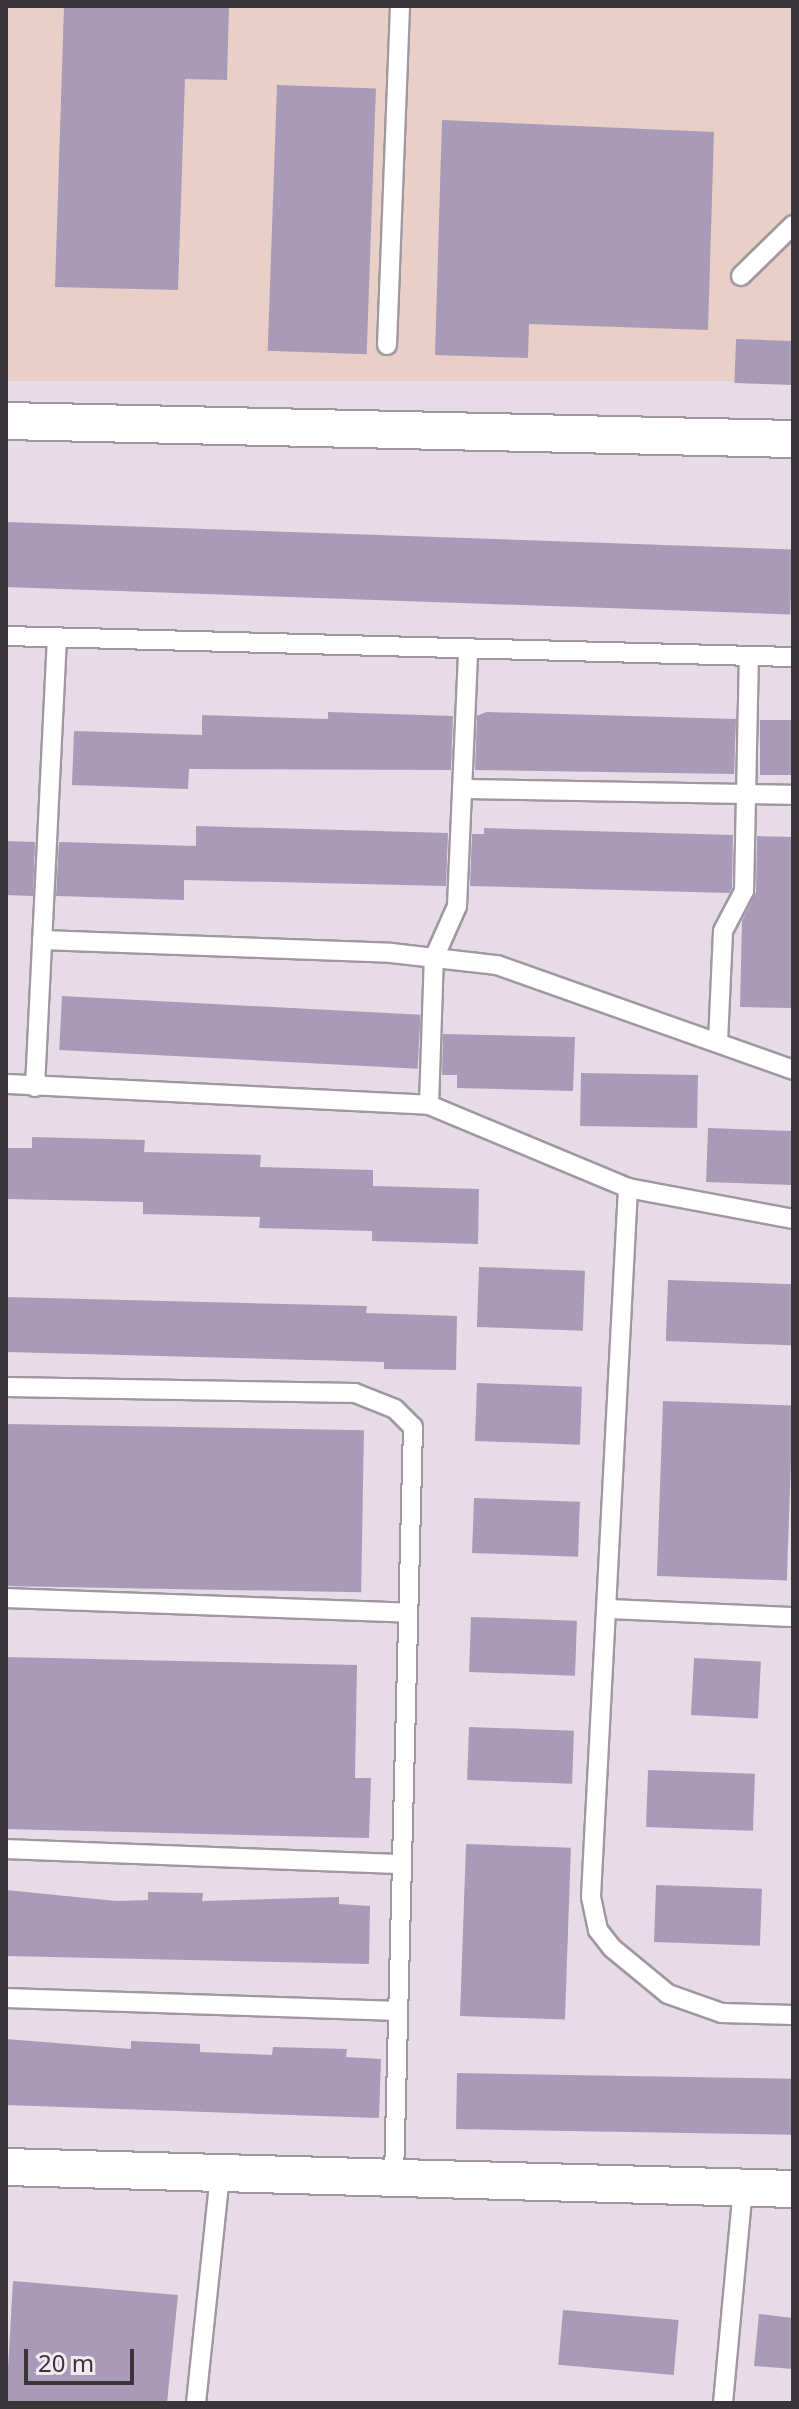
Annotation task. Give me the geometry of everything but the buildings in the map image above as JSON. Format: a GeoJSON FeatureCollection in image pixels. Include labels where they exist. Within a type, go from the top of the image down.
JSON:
{"type":"FeatureCollection","features":[{"type":"Feature","properties":{"kind":"street"},"geometry":{"type":"LineString","coordinates":[[6,421],[793,439]]}},
{"type":"Feature","properties":{"kind":"street"},"geometry":{"type":"LineString","coordinates":[[6,2167],[793,2189]]}},
{"type":"Feature","properties":{"kind":"lane"},"geometry":{"type":"LineString","coordinates":[[387,345],[400,6]]}},
{"type":"Feature","properties":{"kind":"lane"},"geometry":{"type":"LineString","coordinates":[[741,276],[793,225]]}},
{"type":"Feature","properties":{"kind":"lane"},"geometry":{"type":"LineString","coordinates":[[6,636],[793,657]]}},
{"type":"Feature","properties":{"kind":"lane"},"geometry":{"type":"LineString","coordinates":[[35,1087],[57,638]]}},
{"type":"Feature","properties":{"kind":"lane"},"geometry":{"type":"LineString","coordinates":[[429,1105],[434,958],[457,906],[468,649]]}},
{"type":"Feature","properties":{"kind":"lane"},"geometry":{"type":"LineString","coordinates":[[718,1042],[723,931],[744,891],[749,656]]}},
{"type":"Feature","properties":{"kind":"lane"},"geometry":{"type":"LineString","coordinates":[[462,789],[793,795]]}},
{"type":"Feature","properties":{"kind":"lane"},"geometry":{"type":"LineString","coordinates":[[42,940],[434,958],[497,965],[793,1070]]}},
{"type":"Feature","properties":{"kind":"lane"},"geometry":{"type":"LineString","coordinates":[[6,1084],[429,1105],[628,1188],[793,1219]]}},
{"type":"Feature","properties":{"kind":"lane"},"geometry":{"type":"LineString","coordinates":[[628,1188],[591,1897],[598,1930],[627,1964],[668,1994],[722,2013],[793,2015]]}},
{"type":"Feature","properties":{"kind":"lane"},"geometry":{"type":"LineString","coordinates":[[6,1387],[355,1393],[395,1409],[413,1427],[394,2178]]}},
{"type":"Feature","properties":{"kind":"lane"},"geometry":{"type":"LineString","coordinates":[[6,1598],[408,1613]]}},
{"type":"Feature","properties":{"kind":"lane"},"geometry":{"type":"LineString","coordinates":[[607,1609],[793,1617]]}},
{"type":"Feature","properties":{"kind":"lane"},"geometry":{"type":"LineString","coordinates":[[6,1849],[402,1864]]}},
{"type":"Feature","properties":{"kind":"lane"},"geometry":{"type":"LineString","coordinates":[[6,1998],[398,2011]]}},
{"type":"Feature","properties":{"kind":"lane"},"geometry":{"type":"LineString","coordinates":[[196,2403],[220,2173]]}},
{"type":"Feature","properties":{"kind":"lane"},"geometry":{"type":"LineString","coordinates":[[723,2403],[743,2188]]}},
{"type":"Feature","properties":{"kind":"shaded area"},"geometry":{"type":"Polygon","coordinates":[[[6,6],[793,6],[793,381],[6,381],[6,6]]]}}]}
